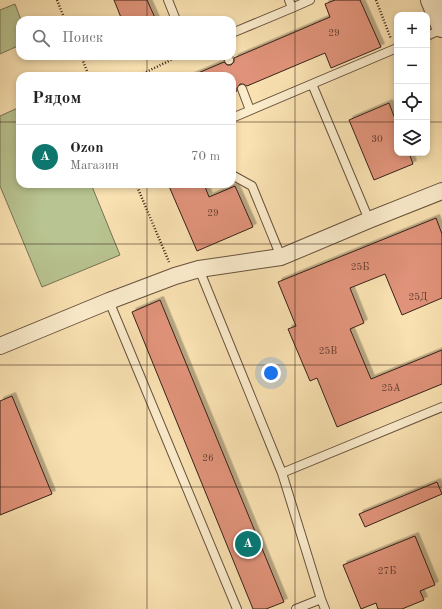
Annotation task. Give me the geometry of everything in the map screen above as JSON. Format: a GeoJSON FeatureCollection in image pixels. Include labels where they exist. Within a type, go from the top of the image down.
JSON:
{"type":"FeatureCollection","features":[{"type":"Feature","properties":{"kind":"street"},"geometry":{"type":"LineString","coordinates":[[431,0],[442,28]]}},
{"type":"Feature","properties":{"kind":"street"},"geometry":{"type":"LineString","coordinates":[[0,346],[109,301],[175,276],[199,269],[281,257],[442,191]]}},
{"type":"Feature","properties":{"kind":"lane"},"geometry":{"type":"LineString","coordinates":[[168,0],[174,16]]}},
{"type":"Feature","properties":{"kind":"lane"},"geometry":{"type":"LineString","coordinates":[[236,31],[290,4],[310,0]]}},
{"type":"Feature","properties":{"kind":"lane"},"geometry":{"type":"LineString","coordinates":[[430,34],[442,28]]}},
{"type":"Feature","properties":{"kind":"lane"},"geometry":{"type":"LineString","coordinates":[[236,116],[394,50]]}},
{"type":"Feature","properties":{"kind":"lane"},"geometry":{"type":"LineString","coordinates":[[312,84],[369,220]]}},
{"type":"Feature","properties":{"kind":"lane"},"geometry":{"type":"LineString","coordinates":[[242,89],[250,110]]}},
{"type":"Feature","properties":{"kind":"lane"},"geometry":{"type":"LineString","coordinates":[[236,177],[252,186],[281,257]]}},
{"type":"Feature","properties":{"kind":"lane"},"geometry":{"type":"LineString","coordinates":[[199,269],[282,473],[325,609]]}},
{"type":"Feature","properties":{"kind":"lane"},"geometry":{"type":"LineString","coordinates":[[109,301],[237,609]]}},
{"type":"Feature","properties":{"kind":"lane"},"geometry":{"type":"LineString","coordinates":[[282,473],[442,406]]}},
{"type":"Feature","properties":{"kind":"lane"},"geometry":{"type":"LineString","coordinates":[[296,609],[321,599]]}},
{"type":"Feature","properties":{"kind":"path"},"geometry":{"type":"LineString","coordinates":[[57,0],[64,16]]}},
{"type":"Feature","properties":{"kind":"path"},"geometry":{"type":"LineString","coordinates":[[376,0],[396,48]]}},
{"type":"Feature","properties":{"kind":"path"},"geometry":{"type":"LineString","coordinates":[[83,60],[87,72]]}},
{"type":"Feature","properties":{"kind":"path"},"geometry":{"type":"LineString","coordinates":[[146,72],[171,60]]}},
{"type":"Feature","properties":{"kind":"path"},"geometry":{"type":"LineString","coordinates":[[138,188],[175,276]]}},
{"type":"Feature","properties":{"kind":"green space"},"geometry":{"type":"Polygon","coordinates":[[[15,4],[20,16],[16,16],[16,47],[0,54],[0,10],[15,4]]]}},
{"type":"Feature","properties":{"kind":"green space"},"geometry":{"type":"Polygon","coordinates":[[[16,109],[16,188],[93,188],[120,255],[42,287],[0,186],[0,116],[16,109]]]}},
{"type":"Feature","properties":{"kind":"building"},"geometry":{"type":"Polygon","coordinates":[[[114,0],[147,0],[154,16],[120,16],[114,0]]]}},
{"type":"Feature","properties":{"kind":"building"},"geometry":{"type":"Polygon","coordinates":[[[335,0],[360,0],[381,47],[331,68],[325,53],[247,86],[240,84],[236,91],[236,72],[200,72],[224,62],[227,65],[231,65],[234,60],[236,60],[236,57],[330,17],[325,4],[335,0]]]}},
{"type":"Feature","properties":{"kind":"building"},"geometry":{"type":"Polygon","coordinates":[[[389,103],[394,116],[394,156],[410,156],[413,164],[374,180],[349,120],[389,103]]]}},
{"type":"Feature","properties":{"kind":"building"},"geometry":{"type":"Polygon","coordinates":[[[170,188],[206,188],[209,197],[230,188],[236,188],[253,227],[197,251],[170,188]]]}},
{"type":"Feature","properties":{"kind":"building"},"geometry":{"type":"Polygon","coordinates":[[[436,218],[442,234],[442,298],[402,315],[385,274],[350,288],[364,323],[350,329],[371,379],[442,350],[442,384],[337,427],[317,378],[310,381],[288,329],[296,326],[278,282],[436,218]]]}},
{"type":"Feature","properties":{"kind":"building"},"geometry":{"type":"Polygon","coordinates":[[[160,300],[284,602],[266,609],[253,609],[132,312],[160,300]]]}},
{"type":"Feature","properties":{"kind":"building"},"geometry":{"type":"Polygon","coordinates":[[[12,396],[52,494],[0,515],[0,401],[12,396]]]}},
{"type":"Feature","properties":{"kind":"building"},"geometry":{"type":"Polygon","coordinates":[[[437,482],[442,494],[365,527],[359,514],[437,482]]]}},
{"type":"Feature","properties":{"kind":"building"},"geometry":{"type":"Polygon","coordinates":[[[415,536],[435,585],[420,591],[424,600],[402,609],[378,609],[376,603],[361,609],[343,565],[415,536]]]}},
{"type":"Feature","properties":{"kind":"place","name":"Ozon"},"geometry":{"type":"Point","coordinates":[248,544]}}]}
